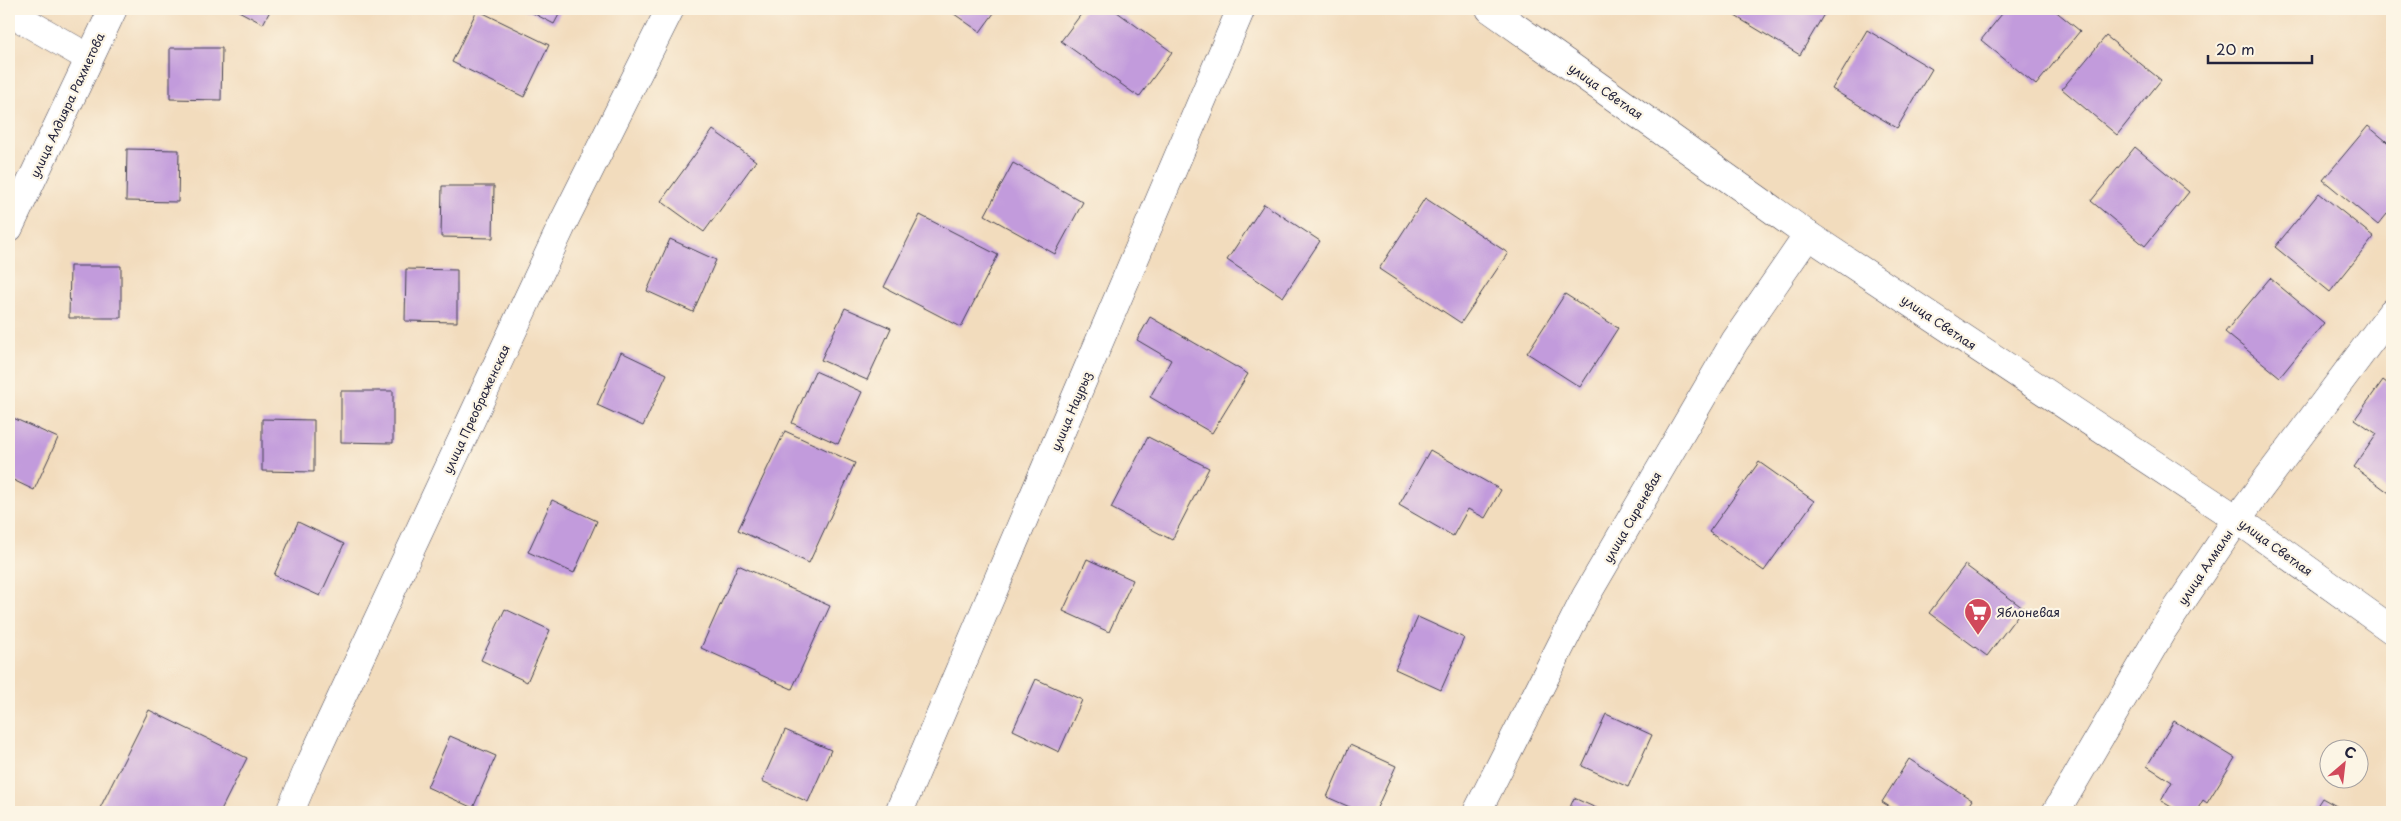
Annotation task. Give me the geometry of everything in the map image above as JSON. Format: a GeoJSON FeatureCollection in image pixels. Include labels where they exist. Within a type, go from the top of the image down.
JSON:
{"type":"FeatureCollection","features":[{"type":"Feature","properties":{"kind":"street","name":"улица Алдияра Рахметова"},"geometry":{"type":"LineString","coordinates":[[9,228],[113,9]]}},
{"type":"Feature","properties":{"kind":"street","name":"улица Преображенская"},"geometry":{"type":"LineString","coordinates":[[290,812],[308,769],[557,237],[670,9]]}},
{"type":"Feature","properties":{"kind":"street","name":"улица Наурыз"},"geometry":{"type":"LineString","coordinates":[[900,812],[1241,9]]}},
{"type":"Feature","properties":{"kind":"street","name":"улица Светлая"},"geometry":{"type":"LineString","coordinates":[[1490,9],[1808,235],[2237,519],[2392,630]]}},
{"type":"Feature","properties":{"kind":"street"},"geometry":{"type":"LineString","coordinates":[[9,12],[89,58]]}},
{"type":"Feature","properties":{"kind":"street","name":"улица Сиреневая"},"geometry":{"type":"LineString","coordinates":[[1477,812],[1586,596],[1735,341],[1808,235]]}},
{"type":"Feature","properties":{"kind":"street","name":"улица Алмалы"},"geometry":{"type":"LineString","coordinates":[[2056,812],[2162,631],[2237,519],[2392,312]]}},
{"type":"Feature","properties":{"kind":"building"},"geometry":{"type":"Polygon","coordinates":[[[235,9],[271,9],[263,24],[235,9]]]}},
{"type":"Feature","properties":{"kind":"building"},"geometry":{"type":"Polygon","coordinates":[[[525,9],[562,9],[554,24],[525,9]]]}},
{"type":"Feature","properties":{"kind":"building"},"geometry":{"type":"Polygon","coordinates":[[[947,9],[997,9],[980,32],[947,9]]]}},
{"type":"Feature","properties":{"kind":"building"},"geometry":{"type":"Polygon","coordinates":[[[1085,9],[1113,9],[1172,52],[1139,97],[1061,41],[1085,9]]]}},
{"type":"Feature","properties":{"kind":"building"},"geometry":{"type":"Polygon","coordinates":[[[1739,9],[1827,9],[1800,55],[1735,16],[1739,9]]]}},
{"type":"Feature","properties":{"kind":"building"},"geometry":{"type":"Polygon","coordinates":[[[2006,9],[2053,9],[2080,31],[2036,85],[1981,40],[2006,9]]]}},
{"type":"Feature","properties":{"kind":"building"},"geometry":{"type":"Polygon","coordinates":[[[477,10],[549,45],[524,97],[452,62],[477,10]]]}},
{"type":"Feature","properties":{"kind":"building"},"geometry":{"type":"Polygon","coordinates":[[[1867,30],[1932,69],[1897,128],[1832,89],[1867,30]]]}},
{"type":"Feature","properties":{"kind":"building"},"geometry":{"type":"Polygon","coordinates":[[[2106,36],[2161,80],[2117,135],[2062,89],[2106,36]]]}},
{"type":"Feature","properties":{"kind":"building"},"geometry":{"type":"Polygon","coordinates":[[[170,48],[222,48],[221,100],[170,99],[170,48]]]}},
{"type":"Feature","properties":{"kind":"building"},"geometry":{"type":"Polygon","coordinates":[[[2368,126],[2392,146],[2392,208],[2378,225],[2323,180],[2368,126]]]}},
{"type":"Feature","properties":{"kind":"building"},"geometry":{"type":"Polygon","coordinates":[[[713,130],[756,161],[704,232],[661,201],[713,130]]]}},
{"type":"Feature","properties":{"kind":"building"},"geometry":{"type":"Polygon","coordinates":[[[2135,147],[2189,192],[2145,246],[2091,201],[2135,147]]]}},
{"type":"Feature","properties":{"kind":"building"},"geometry":{"type":"Polygon","coordinates":[[[127,149],[179,150],[178,202],[126,201],[127,149]]]}},
{"type":"Feature","properties":{"kind":"building"},"geometry":{"type":"Polygon","coordinates":[[[1013,163],[1083,202],[1055,254],[985,215],[1013,163]]]}},
{"type":"Feature","properties":{"kind":"building"},"geometry":{"type":"Polygon","coordinates":[[[442,186],[494,186],[493,238],[441,237],[442,186]]]}},
{"type":"Feature","properties":{"kind":"building"},"geometry":{"type":"Polygon","coordinates":[[[2319,193],[2374,237],[2330,292],[2275,247],[2319,193]]]}},
{"type":"Feature","properties":{"kind":"building"},"geometry":{"type":"Polygon","coordinates":[[[1425,198],[1508,253],[1461,323],[1379,269],[1425,198]]]}},
{"type":"Feature","properties":{"kind":"building"},"geometry":{"type":"Polygon","coordinates":[[[1264,204],[1320,241],[1283,297],[1227,260],[1264,204]]]}},
{"type":"Feature","properties":{"kind":"building"},"geometry":{"type":"Polygon","coordinates":[[[920,215],[998,255],[961,327],[884,287],[920,215]]]}},
{"type":"Feature","properties":{"kind":"building"},"geometry":{"type":"Polygon","coordinates":[[[670,239],[716,260],[693,312],[647,291],[670,239]]]}},
{"type":"Feature","properties":{"kind":"building"},"geometry":{"type":"Polygon","coordinates":[[[70,266],[121,266],[121,318],[69,318],[70,266]]]}},
{"type":"Feature","properties":{"kind":"building"},"geometry":{"type":"Polygon","coordinates":[[[406,269],[457,270],[457,322],[405,321],[406,269]]]}},
{"type":"Feature","properties":{"kind":"building"},"geometry":{"type":"Polygon","coordinates":[[[2270,278],[2324,323],[2280,377],[2225,332],[2270,278]]]}},
{"type":"Feature","properties":{"kind":"building"},"geometry":{"type":"Polygon","coordinates":[[[1565,294],[1618,328],[1580,387],[1527,353],[1565,294]]]}},
{"type":"Feature","properties":{"kind":"building"},"geometry":{"type":"Polygon","coordinates":[[[845,308],[891,328],[867,380],[821,360],[845,308]]]}},
{"type":"Feature","properties":{"kind":"building"},"geometry":{"type":"Polygon","coordinates":[[[1150,317],[1248,374],[1212,433],[1150,397],[1171,360],[1137,340],[1150,317]]]}},
{"type":"Feature","properties":{"kind":"building"},"geometry":{"type":"Polygon","coordinates":[[[621,352],[667,374],[643,426],[597,405],[621,352]]]}},
{"type":"Feature","properties":{"kind":"building"},"geometry":{"type":"Polygon","coordinates":[[[815,371],[862,392],[838,444],[792,423],[815,371]]]}},
{"type":"Feature","properties":{"kind":"building"},"geometry":{"type":"Polygon","coordinates":[[[2383,380],[2392,387],[2392,495],[2354,467],[2377,434],[2355,419],[2383,380]]]}},
{"type":"Feature","properties":{"kind":"building"},"geometry":{"type":"Polygon","coordinates":[[[341,391],[393,391],[393,443],[341,442],[341,391]]]}},
{"type":"Feature","properties":{"kind":"building"},"geometry":{"type":"Polygon","coordinates":[[[11,417],[58,438],[34,490],[9,478],[9,423],[11,417]]]}},
{"type":"Feature","properties":{"kind":"building"},"geometry":{"type":"Polygon","coordinates":[[[262,419],[314,420],[314,472],[262,471],[262,419]]]}},
{"type":"Feature","properties":{"kind":"building"},"geometry":{"type":"Polygon","coordinates":[[[785,431],[855,463],[809,563],[738,530],[785,431]]]}},
{"type":"Feature","properties":{"kind":"building"},"geometry":{"type":"Polygon","coordinates":[[[1148,437],[1209,468],[1172,540],[1111,508],[1148,437]]]}},
{"type":"Feature","properties":{"kind":"building"},"geometry":{"type":"Polygon","coordinates":[[[1430,450],[1501,490],[1485,518],[1468,509],[1453,536],[1399,505],[1430,450]]]}},
{"type":"Feature","properties":{"kind":"building"},"geometry":{"type":"Polygon","coordinates":[[[1759,462],[1814,501],[1764,571],[1709,532],[1759,462]]]}},
{"type":"Feature","properties":{"kind":"building"},"geometry":{"type":"Polygon","coordinates":[[[552,500],[597,521],[574,573],[528,552],[552,500]]]}},
{"type":"Feature","properties":{"kind":"building"},"geometry":{"type":"Polygon","coordinates":[[[298,522],[344,544],[320,596],[274,575],[298,522]]]}},
{"type":"Feature","properties":{"kind":"building"},"geometry":{"type":"Polygon","coordinates":[[[1087,559],[1133,580],[1109,632],[1063,611],[1087,559]]]}},
{"type":"Feature","properties":{"kind":"building"},"geometry":{"type":"Polygon","coordinates":[[[738,565],[830,606],[792,689],[701,648],[738,565]]]}},
{"type":"Feature","properties":{"kind":"building"},"geometry":{"type":"Polygon","coordinates":[[[1965,565],[2023,608],[1987,656],[1929,613],[1965,565]]]}},
{"type":"Feature","properties":{"kind":"building"},"geometry":{"type":"Polygon","coordinates":[[[505,609],[550,630],[527,682],[481,660],[505,609]]]}},
{"type":"Feature","properties":{"kind":"building"},"geometry":{"type":"Polygon","coordinates":[[[1418,617],[1464,638],[1441,690],[1395,669],[1418,617]]]}},
{"type":"Feature","properties":{"kind":"building"},"geometry":{"type":"Polygon","coordinates":[[[1036,679],[1082,700],[1059,752],[1013,730],[1036,679]]]}},
{"type":"Feature","properties":{"kind":"building"},"geometry":{"type":"Polygon","coordinates":[[[149,710],[247,758],[220,812],[98,812],[149,710]]]}},
{"type":"Feature","properties":{"kind":"building"},"geometry":{"type":"Polygon","coordinates":[[[1606,714],[1652,735],[1628,787],[1582,766],[1606,714]]]}},
{"type":"Feature","properties":{"kind":"building"},"geometry":{"type":"Polygon","coordinates":[[[2174,721],[2235,758],[2207,803],[2203,800],[2196,812],[2180,812],[2161,801],[2172,782],[2147,766],[2174,721]]]}},
{"type":"Feature","properties":{"kind":"building"},"geometry":{"type":"Polygon","coordinates":[[[785,730],[831,750],[808,802],[762,781],[785,730]]]}},
{"type":"Feature","properties":{"kind":"building"},"geometry":{"type":"Polygon","coordinates":[[[450,736],[496,756],[473,808],[427,787],[450,736]]]}},
{"type":"Feature","properties":{"kind":"building"},"geometry":{"type":"Polygon","coordinates":[[[1350,745],[1396,766],[1375,812],[1361,812],[1327,797],[1350,745]]]}},
{"type":"Feature","properties":{"kind":"building"},"geometry":{"type":"Polygon","coordinates":[[[1909,759],[1972,800],[1964,812],[1898,812],[1882,802],[1909,759]]]}},
{"type":"Feature","properties":{"kind":"building"},"geometry":{"type":"Polygon","coordinates":[[[1574,798],[1605,812],[1568,812],[1574,798]]]}},
{"type":"Feature","properties":{"kind":"building"},"geometry":{"type":"Polygon","coordinates":[[[2322,798],[2347,812],[2313,812],[2322,798]]]}},
{"type":"Feature","properties":{"kind":"place","name":"Яблоневая"},"geometry":{"type":"Point","coordinates":[1978,636]}}]}
